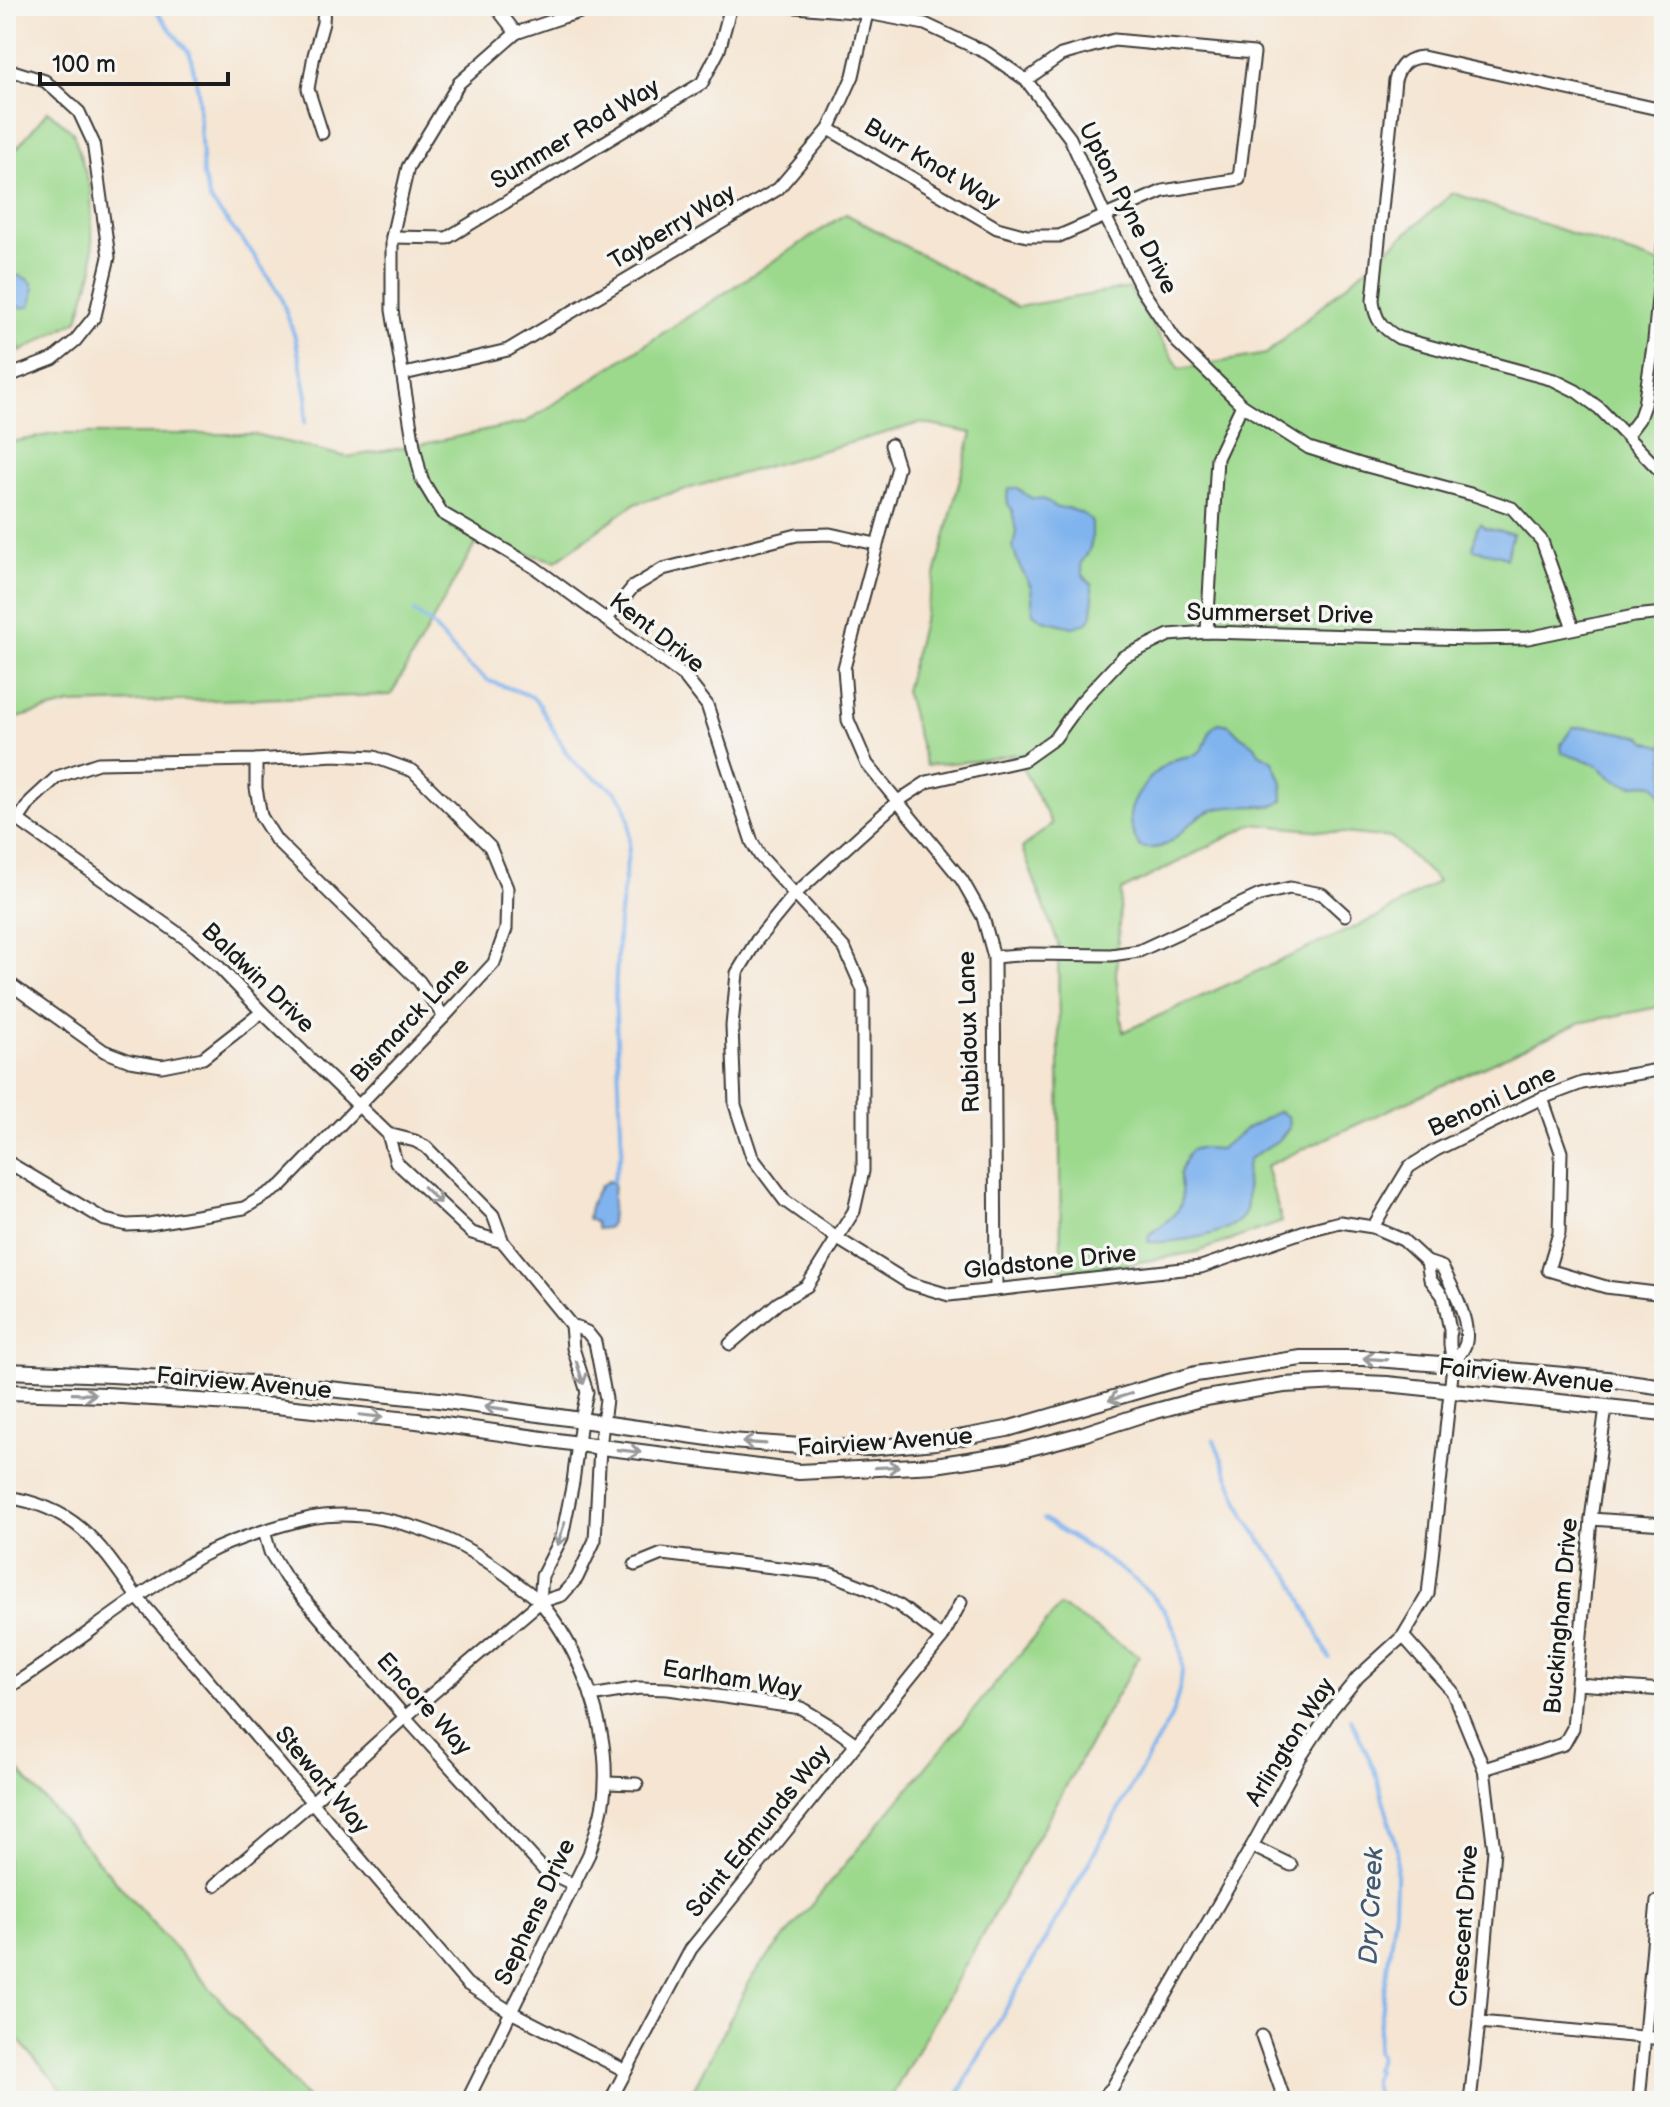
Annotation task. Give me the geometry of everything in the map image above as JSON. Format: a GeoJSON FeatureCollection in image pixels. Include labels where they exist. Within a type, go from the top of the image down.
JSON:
{"type":"FeatureCollection","features":[{"type":"Feature","properties":{"kind":"street"},"geometry":{"type":"LineString","coordinates":[[322,133],[308,89],[324,6]]}},
{"type":"Feature","properties":{"kind":"street"},"geometry":{"type":"LineString","coordinates":[[495,6],[516,33],[601,6]]}},
{"type":"Feature","properties":{"kind":"street","name":"Summer Rod Way"},"geometry":{"type":"LineString","coordinates":[[392,237],[447,238],[702,83],[719,50],[731,6]]}},
{"type":"Feature","properties":{"kind":"street","name":"Upton Pyne Drive"},"geometry":{"type":"LineString","coordinates":[[784,6],[867,13],[925,24],[987,53],[1026,80],[1070,138],[1142,290],[1177,342],[1242,405],[1309,448],[1512,508],[1542,541],[1573,628]]}},
{"type":"Feature","properties":{"kind":"street","name":"Tayberry Way"},"geometry":{"type":"LineString","coordinates":[[404,374],[508,350],[778,189],[829,129],[853,76],[867,13]]}},
{"type":"Feature","properties":{"kind":"street","name":"Kent Drive"},"geometry":{"type":"LineString","coordinates":[[516,33],[459,83],[408,167],[392,237],[392,310],[422,480],[442,513],[534,567],[685,677],[707,705],[752,842],[760,856],[845,949],[863,990],[863,1171],[854,1211],[807,1286],[778,1303],[730,1344]]}},
{"type":"Feature","properties":{"kind":"street","name":"Burr Knot Way"},"geometry":{"type":"LineString","coordinates":[[829,129],[997,228],[1027,236],[1059,236],[1163,191],[1239,179],[1254,53],[1114,40],[1061,55],[1026,80]]}},
{"type":"Feature","properties":{"kind":"street"},"geometry":{"type":"LineString","coordinates":[[1664,114],[1658,109],[1423,57],[1404,62],[1395,80],[1373,300],[1378,322],[1399,338],[1554,380],[1576,391],[1599,408],[1664,475]]}},
{"type":"Feature","properties":{"kind":"street"},"geometry":{"type":"LineString","coordinates":[[6,69],[45,81],[79,112],[93,142],[109,257],[95,316],[75,341],[53,359],[6,377]]}},
{"type":"Feature","properties":{"kind":"street"},"geometry":{"type":"LineString","coordinates":[[1627,435],[1639,419],[1644,405],[1659,341],[1664,237]]}},
{"type":"Feature","properties":{"kind":"street"},"geometry":{"type":"LineString","coordinates":[[1207,632],[1217,458],[1242,405]]}},
{"type":"Feature","properties":{"kind":"street","name":"Rubidoux Lane"},"geometry":{"type":"LineString","coordinates":[[891,445],[898,467],[844,668],[848,720],[867,764],[962,880],[983,917],[994,957],[996,1290]]}},
{"type":"Feature","properties":{"kind":"street"},"geometry":{"type":"LineString","coordinates":[[606,620],[633,587],[663,569],[797,535],[830,534],[876,544]]}},
{"type":"Feature","properties":{"kind":"street","name":"Summerset Drive"},"geometry":{"type":"LineString","coordinates":[[794,895],[898,801],[927,782],[1024,760],[1055,738],[1081,702],[1123,657],[1169,635],[1207,632],[1528,638],[1634,616],[1664,613]]}},
{"type":"Feature","properties":{"kind":"street","name":"Bismarck Lane"},"geometry":{"type":"LineString","coordinates":[[6,1161],[105,1220],[127,1225],[244,1208],[281,1186],[444,1017],[494,963],[506,929],[507,888],[490,847],[413,771],[374,757],[334,755],[98,763],[57,777],[31,801],[18,820]]}},
{"type":"Feature","properties":{"kind":"street"},"geometry":{"type":"LineString","coordinates":[[256,760],[256,788],[261,816],[276,840],[419,981],[444,1017]]}},
{"type":"Feature","properties":{"kind":"street","name":"Baldwin Drive"},"geometry":{"type":"LineString","coordinates":[[6,816],[18,820],[189,941],[388,1134],[426,1147],[493,1215],[503,1242],[571,1325],[587,1332],[595,1342],[606,1399],[595,1540],[577,1578],[562,1595],[540,1602],[215,1885]]}},
{"type":"Feature","properties":{"kind":"street"},"geometry":{"type":"LineString","coordinates":[[994,957],[1111,955],[1139,951],[1260,895],[1290,888],[1322,894],[1345,915]]}},
{"type":"Feature","properties":{"kind":"street","name":"Gladstone Drive"},"geometry":{"type":"LineString","coordinates":[[794,895],[757,940],[737,973],[732,1026],[735,1105],[752,1157],[785,1201],[838,1239],[909,1283],[949,1295],[1201,1267],[1340,1222],[1373,1227],[1403,1240],[1427,1262],[1430,1279],[1449,1294],[1465,1323],[1466,1343],[1453,1365],[1450,1391]]}},
{"type":"Feature","properties":{"kind":"street"},"geometry":{"type":"LineString","coordinates":[[6,981],[104,1051],[130,1061],[162,1066],[203,1058],[262,1012]]}},
{"type":"Feature","properties":{"kind":"street","name":"Benoni Lane"},"geometry":{"type":"LineString","coordinates":[[1373,1227],[1409,1167],[1436,1150],[1542,1098],[1582,1083],[1664,1069]]}},
{"type":"Feature","properties":{"kind":"street"},"geometry":{"type":"LineString","coordinates":[[1542,1098],[1561,1152],[1559,1233],[1548,1270],[1606,1287],[1664,1294]]}},
{"type":"Feature","properties":{"kind":"street","name":"Baldwin Drive"},"geometry":{"type":"LineString","coordinates":[[388,1134],[396,1162],[452,1215],[472,1233],[503,1242]]}},
{"type":"Feature","properties":{"kind":"street","name":"Baldwin Drive"},"geometry":{"type":"LineString","coordinates":[[540,1602],[542,1576],[562,1537],[587,1392],[573,1348],[571,1325]]}},
{"type":"Feature","properties":{"kind":"street","name":"Fairview Avenue"},"geometry":{"type":"LineString","coordinates":[[6,1371],[289,1385],[439,1400],[730,1441],[868,1448],[936,1442],[1007,1429],[1196,1374],[1301,1358],[1363,1358],[1453,1365],[1664,1387]]}},
{"type":"Feature","properties":{"kind":"street","name":"Fairview Avenue"},"geometry":{"type":"LineString","coordinates":[[6,1392],[276,1406],[417,1421],[799,1472],[935,1465],[1007,1454],[1200,1399],[1284,1385],[1339,1382],[1387,1384],[1664,1413]]}},
{"type":"Feature","properties":{"kind":"street","name":"Arlington Way"},"geometry":{"type":"LineString","coordinates":[[1099,2101],[1112,2088],[1300,1758],[1332,1709],[1358,1677],[1403,1636],[1428,1594],[1450,1391]]}},
{"type":"Feature","properties":{"kind":"street","name":"Buckingham Drive"},"geometry":{"type":"LineString","coordinates":[[1484,1769],[1564,1744],[1573,1728],[1591,1519],[1606,1407]]}},
{"type":"Feature","properties":{"kind":"street","name":"Stewart Way"},"geometry":{"type":"LineString","coordinates":[[6,1497],[46,1506],[81,1527],[107,1554],[137,1597],[467,1984],[511,2012],[626,2071]]}},
{"type":"Feature","properties":{"kind":"street","name":"Sephens Drive"},"geometry":{"type":"LineString","coordinates":[[6,1689],[137,1597],[207,1553],[264,1531],[312,1518],[358,1514],[407,1524],[455,1542],[498,1568],[540,1602],[569,1644],[591,1696],[602,1735],[606,1783],[589,1854],[467,2101]]}},
{"type":"Feature","properties":{"kind":"street"},"geometry":{"type":"LineString","coordinates":[[1591,1519],[1664,1524]]}},
{"type":"Feature","properties":{"kind":"street","name":"Encore Way"},"geometry":{"type":"LineString","coordinates":[[264,1531],[270,1552],[286,1578],[405,1717],[545,1871],[575,1885]]}},
{"type":"Feature","properties":{"kind":"street"},"geometry":{"type":"LineString","coordinates":[[635,1565],[662,1554],[831,1574],[900,1606],[942,1638]]}},
{"type":"Feature","properties":{"kind":"street","name":"Saint Edmunds Way"},"geometry":{"type":"LineString","coordinates":[[610,2101],[691,1949],[942,1638],[961,1602]]}},
{"type":"Feature","properties":{"kind":"street","name":"Crescent Drive"},"geometry":{"type":"LineString","coordinates":[[1403,1636],[1452,1691],[1484,1769],[1494,1850],[1470,2101]]}},
{"type":"Feature","properties":{"kind":"street"},"geometry":{"type":"LineString","coordinates":[[1577,1684],[1664,1690]]}},
{"type":"Feature","properties":{"kind":"street","name":"Earlham Way"},"geometry":{"type":"LineString","coordinates":[[591,1696],[639,1688],[668,1689],[801,1708],[856,1744]]}},
{"type":"Feature","properties":{"kind":"street"},"geometry":{"type":"LineString","coordinates":[[606,1783],[637,1784]]}},
{"type":"Feature","properties":{"kind":"street"},"geometry":{"type":"LineString","coordinates":[[1252,1846],[1291,1865]]}},
{"type":"Feature","properties":{"kind":"street"},"geometry":{"type":"LineString","coordinates":[[1639,2101],[1657,1901]]}},
{"type":"Feature","properties":{"kind":"street"},"geometry":{"type":"LineString","coordinates":[[1479,2022],[1664,2039]]}},
{"type":"Feature","properties":{"kind":"street"},"geometry":{"type":"LineString","coordinates":[[1262,2036],[1285,2101]]}},
{"type":"Feature","properties":{"kind":"green space"},"geometry":{"type":"Polygon","coordinates":[[[48,111],[73,132],[91,191],[93,268],[78,320],[20,352],[9,311],[6,311],[6,147],[16,149],[48,111]]]}},
{"type":"Feature","properties":{"kind":"green space"},"geometry":{"type":"Polygon","coordinates":[[[1453,193],[1664,265],[1664,1006],[1579,1023],[1266,1166],[1282,1222],[1197,1252],[1116,1266],[1061,1271],[1058,943],[1022,848],[1052,824],[1015,754],[926,765],[905,691],[972,433],[920,423],[634,504],[556,561],[477,541],[391,695],[70,704],[6,721],[6,443],[54,434],[254,434],[347,457],[526,422],[846,214],[1017,307],[1129,288],[1180,369],[1266,354],[1453,193]],[[1253,824],[1121,891],[1116,975],[1123,1032],[1377,917],[1438,881],[1392,838],[1253,824]]]}},
{"type":"Feature","properties":{"kind":"green space"},"geometry":{"type":"Polygon","coordinates":[[[1060,1606],[1139,1656],[889,2101],[687,2101],[753,1975],[1060,1606]]]}},
{"type":"Feature","properties":{"kind":"green space"},"geometry":{"type":"Polygon","coordinates":[[[6,1756],[309,2101],[72,2101],[6,2026],[6,1756]]]}},
{"type":"Feature","properties":{"kind":"water"},"geometry":{"type":"Polygon","coordinates":[[[6,272],[33,284],[30,306],[22,308],[6,299],[6,272]]]}},
{"type":"Feature","properties":{"kind":"water"},"geometry":{"type":"Polygon","coordinates":[[[1017,488],[1031,498],[1043,499],[1057,508],[1081,513],[1092,523],[1089,551],[1081,563],[1093,595],[1092,615],[1087,623],[1073,627],[1043,620],[1033,613],[1031,587],[1013,548],[1016,531],[1007,496],[1009,489],[1017,488]]]}},
{"type":"Feature","properties":{"kind":"water"},"geometry":{"type":"Polygon","coordinates":[[[1481,524],[1485,528],[1513,534],[1506,559],[1473,549],[1477,527],[1481,524]]]}},
{"type":"Feature","properties":{"kind":"water"},"geometry":{"type":"Polygon","coordinates":[[[1219,723],[1229,725],[1259,753],[1273,761],[1282,782],[1283,800],[1271,806],[1215,809],[1199,817],[1170,842],[1152,848],[1140,847],[1130,822],[1139,792],[1166,764],[1202,750],[1212,729],[1219,723]]]}},
{"type":"Feature","properties":{"kind":"water"},"geometry":{"type":"Polygon","coordinates":[[[1573,727],[1597,728],[1643,737],[1664,747],[1664,823],[1662,798],[1655,786],[1623,784],[1592,763],[1562,752],[1561,744],[1573,727]]]}},
{"type":"Feature","properties":{"kind":"water"},"geometry":{"type":"Polygon","coordinates":[[[1279,1111],[1288,1117],[1289,1128],[1280,1139],[1249,1159],[1246,1172],[1247,1203],[1241,1219],[1218,1232],[1203,1236],[1148,1242],[1149,1235],[1179,1208],[1182,1200],[1181,1172],[1191,1150],[1220,1149],[1246,1129],[1279,1111]]]}},
{"type":"Feature","properties":{"kind":"water"},"geometry":{"type":"Polygon","coordinates":[[[608,1181],[614,1183],[611,1223],[607,1228],[597,1229],[595,1222],[588,1219],[590,1208],[596,1192],[608,1181]]]}},
{"type":"Feature","properties":{"kind":"waterway"},"geometry":{"type":"LineString","coordinates":[[152,6],[190,54],[198,90],[203,176],[210,200],[251,251],[280,295],[295,337],[307,396],[305,423]]}},
{"type":"Feature","properties":{"kind":"waterway"},"geometry":{"type":"LineString","coordinates":[[414,612],[432,625],[466,664],[489,681],[531,696],[579,767],[615,791],[625,804],[629,821],[629,847],[619,920],[615,995],[622,1150],[613,1181]]}},
{"type":"Feature","properties":{"kind":"waterway","name":"Dry Creek"},"geometry":{"type":"LineString","coordinates":[[1214,1440],[1245,1517],[1268,1551],[1292,1578],[1329,1658]]}},
{"type":"Feature","properties":{"kind":"waterway"},"geometry":{"type":"LineString","coordinates":[[954,2101],[1171,1717],[1181,1681],[1180,1648],[1168,1616],[1158,1602],[1132,1578],[1044,1519]]}},
{"type":"Feature","properties":{"kind":"waterway","name":"Dry Creek"},"geometry":{"type":"LineString","coordinates":[[1351,1719],[1375,1771],[1397,1848],[1395,1911],[1377,2043],[1376,2053],[1379,2055],[1374,2069],[1377,2071],[1373,2078],[1377,2101]]}}]}
